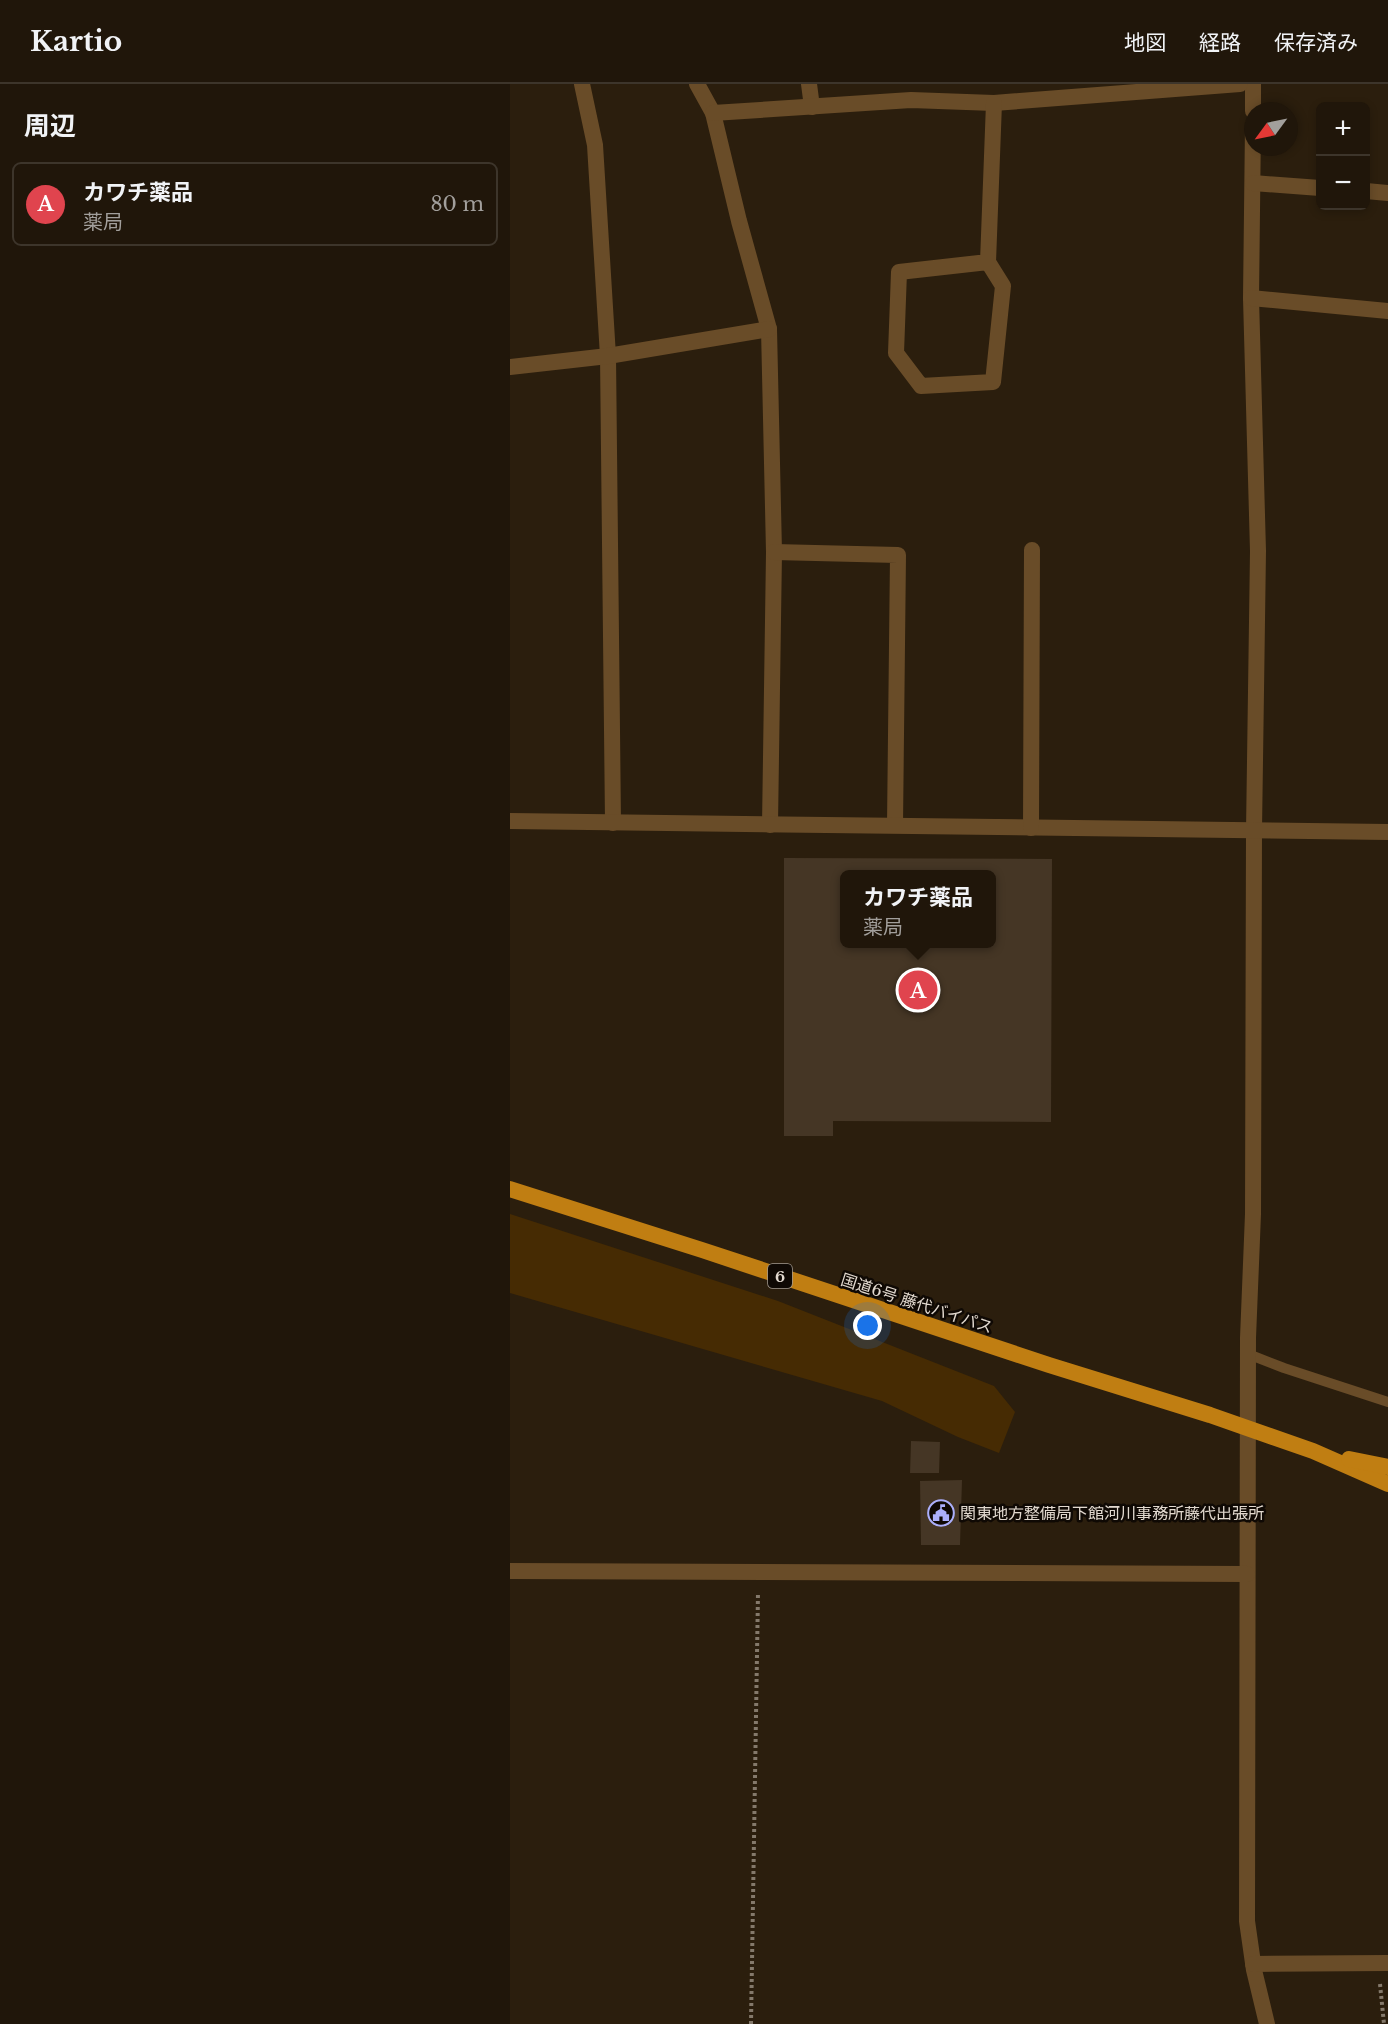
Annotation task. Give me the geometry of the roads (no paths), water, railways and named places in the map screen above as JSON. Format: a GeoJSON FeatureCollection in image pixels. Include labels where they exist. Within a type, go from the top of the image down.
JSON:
{"type":"FeatureCollection","features":[{"type":"Feature","properties":{"kind":"highway","name":"国道6号 藤代バイパス"},"geometry":{"type":"LineString","coordinates":[[510,1189],[1061,1369],[1210,1415],[1313,1451],[1388,1484]]}},
{"type":"Feature","properties":{"kind":"highway","name":"国道6号 藤代バイパス"},"geometry":{"type":"LineString","coordinates":[[1313,1451],[1388,1467]]}},
{"type":"Feature","properties":{"kind":"street"},"geometry":{"type":"LineString","coordinates":[[582,84],[595,145],[608,356],[613,823]]}},
{"type":"Feature","properties":{"kind":"street"},"geometry":{"type":"LineString","coordinates":[[697,84],[713,113],[739,221],[769,329],[774,552],[770,825]]}},
{"type":"Feature","properties":{"kind":"street"},"geometry":{"type":"LineString","coordinates":[[809,84],[812,106]]}},
{"type":"Feature","properties":{"kind":"street"},"geometry":{"type":"LineString","coordinates":[[713,113],[812,106],[911,92],[994,103],[1240,84]]}},
{"type":"Feature","properties":{"kind":"street"},"geometry":{"type":"LineString","coordinates":[[1253,84],[1253,102]]}},
{"type":"Feature","properties":{"kind":"street"},"geometry":{"type":"LineString","coordinates":[[988,262],[899,272],[896,353],[921,386],[993,382],[1003,286],[988,262],[994,103]]}},
{"type":"Feature","properties":{"kind":"street"},"geometry":{"type":"LineString","coordinates":[[1252,156],[1251,298],[1258,551],[1254,831],[1253,1214],[1248,1354],[1247,1921],[1253,1964],[1267,2024]]}},
{"type":"Feature","properties":{"kind":"street"},"geometry":{"type":"LineString","coordinates":[[1252,183],[1316,188]]}},
{"type":"Feature","properties":{"kind":"street"},"geometry":{"type":"LineString","coordinates":[[1370,191],[1388,193]]}},
{"type":"Feature","properties":{"kind":"street"},"geometry":{"type":"LineString","coordinates":[[1251,298],[1388,311]]}},
{"type":"Feature","properties":{"kind":"street"},"geometry":{"type":"LineString","coordinates":[[510,367],[608,356],[769,329]]}},
{"type":"Feature","properties":{"kind":"street"},"geometry":{"type":"LineString","coordinates":[[1031,828],[1032,550]]}},
{"type":"Feature","properties":{"kind":"street"},"geometry":{"type":"LineString","coordinates":[[774,552],[898,555],[895,825]]}},
{"type":"Feature","properties":{"kind":"street"},"geometry":{"type":"LineString","coordinates":[[510,821],[1388,831]]}},
{"type":"Feature","properties":{"kind":"street"},"geometry":{"type":"LineString","coordinates":[[510,1571],[1247,1575]]}},
{"type":"Feature","properties":{"kind":"street"},"geometry":{"type":"LineString","coordinates":[[1253,1964],[1383,1963]]}},
{"type":"Feature","properties":{"kind":"lane"},"geometry":{"type":"LineString","coordinates":[[1248,1354],[1388,1402]]}},
{"type":"Feature","properties":{"kind":"place","name":"カワチ薬品"},"geometry":{"type":"Point","coordinates":[918,990]}},
{"type":"Feature","properties":{"kind":"place","name":"関東地方整備局下館河川事務所藤代出張所"},"geometry":{"type":"Point","coordinates":[941,1513]}}]}
